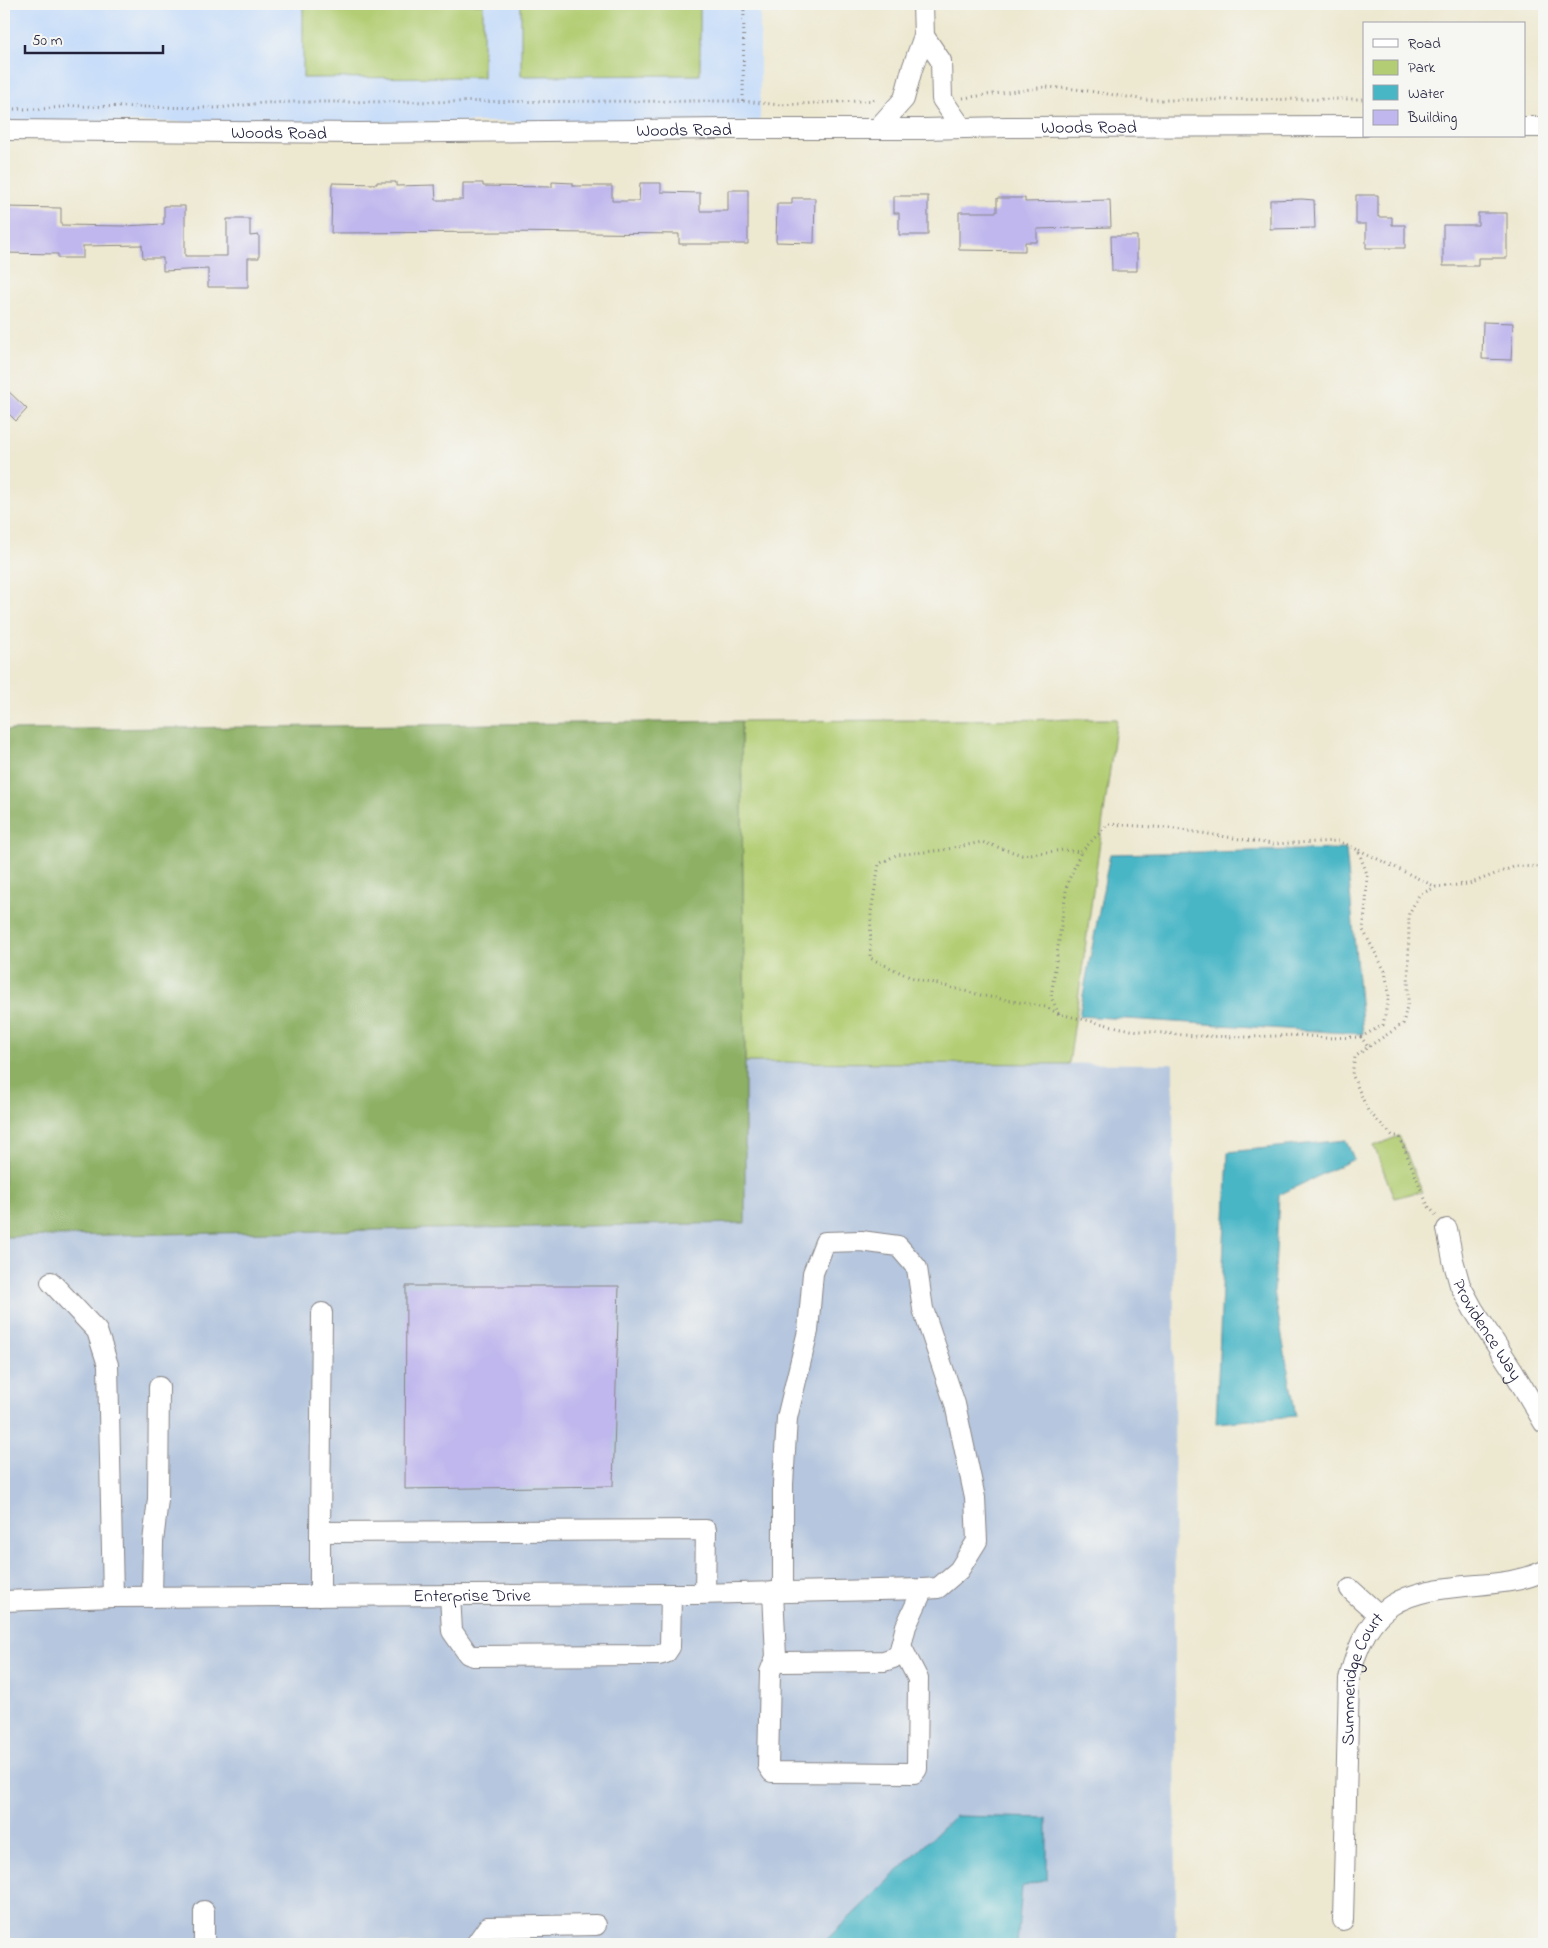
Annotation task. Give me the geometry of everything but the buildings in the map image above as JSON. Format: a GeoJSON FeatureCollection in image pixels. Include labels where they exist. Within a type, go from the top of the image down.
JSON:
{"type":"FeatureCollection","features":[{"type":"Feature","properties":{"kind":"street"},"geometry":{"type":"LineString","coordinates":[[877,129],[904,100],[912,69],[924,36],[923,4]]}},
{"type":"Feature","properties":{"kind":"street"},"geometry":{"type":"LineString","coordinates":[[924,36],[941,61],[942,99],[962,128]]}},
{"type":"Feature","properties":{"kind":"street","name":"Woods Road"},"geometry":{"type":"LineString","coordinates":[[4,130],[360,133],[724,128],[1363,126]]}},
{"type":"Feature","properties":{"kind":"street"},"geometry":{"type":"LineString","coordinates":[[1526,126],[1544,127]]}},
{"type":"Feature","properties":{"kind":"street","name":"Providence Way"},"geometry":{"type":"LineString","coordinates":[[1447,1229],[1460,1285],[1473,1310],[1514,1372],[1544,1423]]}},
{"type":"Feature","properties":{"kind":"street"},"geometry":{"type":"LineString","coordinates":[[776,1656],[782,1662],[884,1660],[893,1658],[898,1654],[906,1626],[930,1589],[960,1570],[977,1541],[975,1498],[954,1404],[923,1309],[917,1268],[898,1246],[860,1241],[825,1242],[813,1273],[808,1331],[787,1418],[776,1656],[770,1672],[768,1766],[772,1772],[914,1773],[917,1769],[918,1679],[901,1646]]}},
{"type":"Feature","properties":{"kind":"street"},"geometry":{"type":"LineString","coordinates":[[51,1282],[97,1331],[108,1365],[113,1597]]}},
{"type":"Feature","properties":{"kind":"street"},"geometry":{"type":"LineString","coordinates":[[320,1596],[322,1312]]}},
{"type":"Feature","properties":{"kind":"street"},"geometry":{"type":"LineString","coordinates":[[152,1597],[153,1542],[158,1499],[159,1386]]}},
{"type":"Feature","properties":{"kind":"street"},"geometry":{"type":"LineString","coordinates":[[320,1532],[706,1530],[705,1593]]}},
{"type":"Feature","properties":{"kind":"street","name":"Summeridge Court"},"geometry":{"type":"LineString","coordinates":[[1343,1920],[1349,1679],[1359,1644],[1374,1619],[1390,1606],[1421,1592],[1441,1588],[1513,1582],[1544,1571]]}},
{"type":"Feature","properties":{"kind":"street","name":"Enterprise Drive"},"geometry":{"type":"LineString","coordinates":[[4,1601],[113,1597],[671,1594],[930,1589]]}},
{"type":"Feature","properties":{"kind":"street"},"geometry":{"type":"LineString","coordinates":[[1350,1589],[1379,1615]]}},
{"type":"Feature","properties":{"kind":"street"},"geometry":{"type":"LineString","coordinates":[[450,1595],[452,1631],[468,1654],[474,1656],[659,1655],[666,1653],[670,1647],[671,1594]]}},
{"type":"Feature","properties":{"kind":"street"},"geometry":{"type":"LineString","coordinates":[[204,1911],[204,1944]]}},
{"type":"Feature","properties":{"kind":"street"},"geometry":{"type":"LineString","coordinates":[[476,1944],[488,1928],[596,1925]]}},
{"type":"Feature","properties":{"kind":"path"},"geometry":{"type":"LineString","coordinates":[[743,101],[744,4]]}},
{"type":"Feature","properties":{"kind":"path"},"geometry":{"type":"LineString","coordinates":[[954,99],[1046,87],[1147,100],[1363,99]]}},
{"type":"Feature","properties":{"kind":"path"},"geometry":{"type":"LineString","coordinates":[[4,109],[42,109],[72,106],[218,108],[262,103],[297,102],[743,101],[780,105],[820,101],[883,100]]}},
{"type":"Feature","properties":{"kind":"path"},"geometry":{"type":"LineString","coordinates":[[1059,1014],[1051,997],[1067,884],[1081,852],[1108,824],[1169,828],[1272,844],[1340,841],[1436,887]]}},
{"type":"Feature","properties":{"kind":"path"},"geometry":{"type":"LineString","coordinates":[[1081,852],[1064,850],[1022,855],[982,842],[943,850],[896,855],[879,864],[871,912],[870,958],[910,977],[984,996],[1046,1007],[1059,1014],[1131,1030],[1195,1036],[1248,1037],[1300,1035],[1326,1038],[1361,1037],[1383,1025],[1389,994],[1385,971],[1363,930],[1367,874],[1358,850]]}},
{"type":"Feature","properties":{"kind":"path"},"geometry":{"type":"LineString","coordinates":[[1447,1229],[1428,1206],[1399,1136],[1392,1136],[1368,1111],[1352,1074],[1355,1057],[1368,1046],[1403,1024],[1408,1002],[1409,914],[1419,896],[1436,887],[1469,884],[1516,866],[1544,867]]}},
{"type":"Feature","properties":{"kind":"path"},"geometry":{"type":"LineString","coordinates":[[1361,1037],[1368,1046]]}},
{"type":"Feature","properties":{"kind":"shaded area"},"geometry":{"type":"Polygon","coordinates":[[[4,4],[760,4],[760,122],[4,122],[4,4]]]}},
{"type":"Feature","properties":{"kind":"shaded area"},"geometry":{"type":"Polygon","coordinates":[[[745,1062],[1173,1064],[1176,1944],[4,1944],[4,1237],[745,1223],[745,1062]]]}},
{"type":"Feature","properties":{"kind":"green space"},"geometry":{"type":"Polygon","coordinates":[[[303,4],[483,4],[483,77],[303,78],[303,4]]]}},
{"type":"Feature","properties":{"kind":"green space"},"geometry":{"type":"Polygon","coordinates":[[[521,4],[700,4],[700,75],[521,76],[521,4]]]}},
{"type":"Feature","properties":{"kind":"green space"},"geometry":{"type":"Polygon","coordinates":[[[1117,719],[1069,1064],[745,1062],[741,721],[1117,719]]]}},
{"type":"Feature","properties":{"kind":"green space"},"geometry":{"type":"Polygon","coordinates":[[[741,721],[745,1223],[4,1237],[4,730],[741,721]]]}},
{"type":"Feature","properties":{"kind":"green space"},"geometry":{"type":"Polygon","coordinates":[[[1399,1136],[1422,1191],[1394,1198],[1374,1146],[1399,1136]]]}},
{"type":"Feature","properties":{"kind":"water"},"geometry":{"type":"Polygon","coordinates":[[[1346,849],[1363,1034],[1079,1016],[1110,854],[1346,849]]]}},
{"type":"Feature","properties":{"kind":"water"},"geometry":{"type":"Polygon","coordinates":[[[1346,1140],[1354,1159],[1279,1195],[1274,1291],[1296,1416],[1216,1423],[1228,1152],[1346,1140]]]}},
{"type":"Feature","properties":{"kind":"water"},"geometry":{"type":"Polygon","coordinates":[[[955,1816],[1047,1818],[1047,1879],[1022,1887],[1017,1944],[822,1944],[955,1816]]]}}]}
